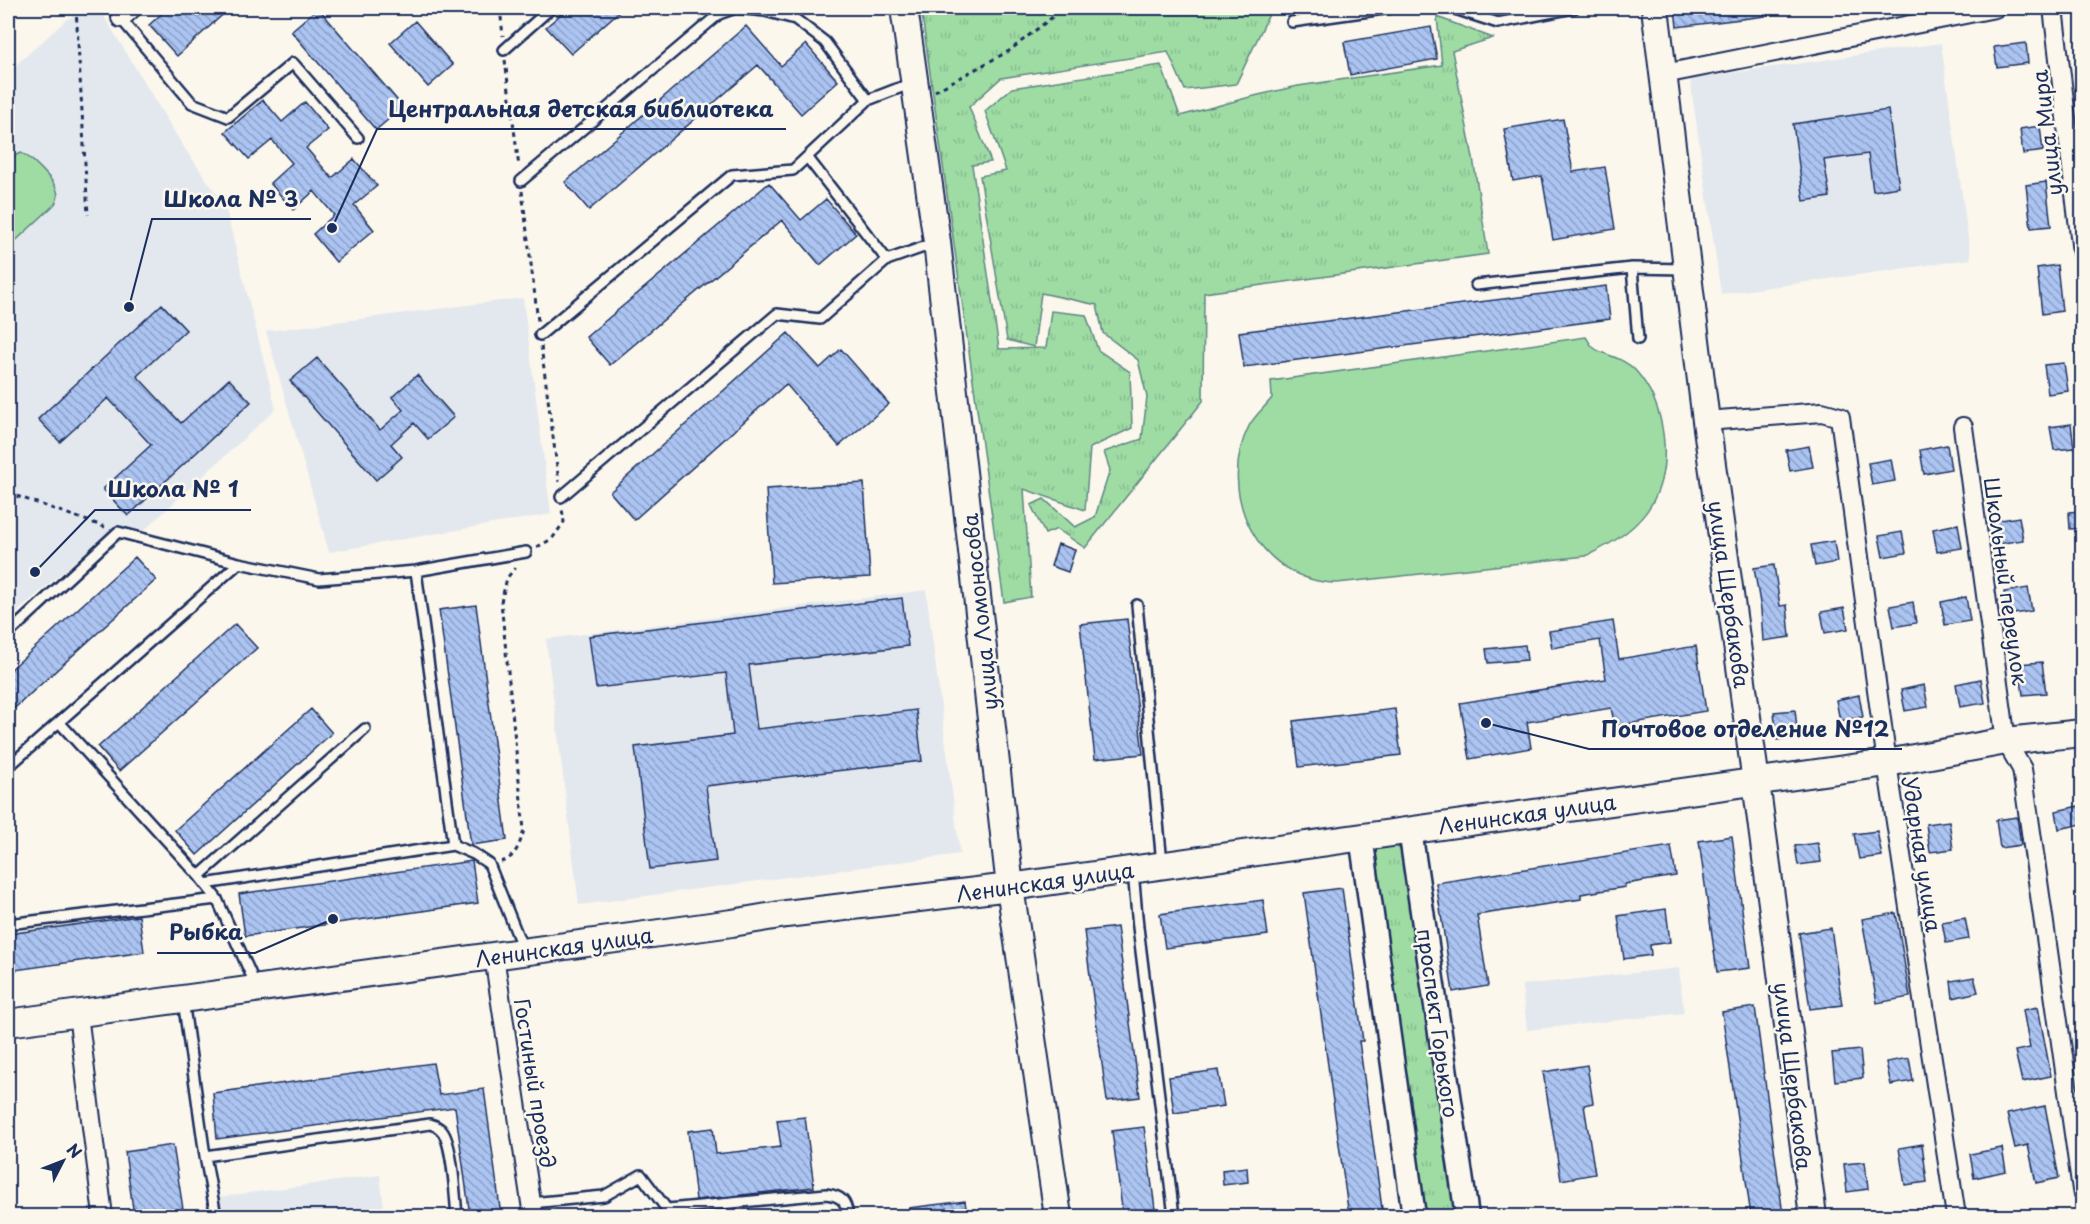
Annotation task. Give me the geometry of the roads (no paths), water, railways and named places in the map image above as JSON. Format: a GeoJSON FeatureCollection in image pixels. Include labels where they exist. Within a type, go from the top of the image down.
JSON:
{"type":"FeatureCollection","features":[{"type":"Feature","properties":{"kind":"main road","name":"улица Ломоносова"},"geometry":{"type":"LineString","coordinates":[[904,8],[937,242],[1010,887],[1059,1216]]}},
{"type":"Feature","properties":{"kind":"main road","name":"улица Щербакова"},"geometry":{"type":"LineString","coordinates":[[1655,8],[1706,421],[1813,1216]]}},
{"type":"Feature","properties":{"kind":"main road","name":"Ленинская улица"},"geometry":{"type":"LineString","coordinates":[[8,1023],[786,914],[1010,887],[1887,763],[2006,741],[2082,733]]}},
{"type":"Feature","properties":{"kind":"street"},"geometry":{"type":"LineString","coordinates":[[1664,74],[1995,8]]}},
{"type":"Feature","properties":{"kind":"street","name":"улица Мира"},"geometry":{"type":"LineString","coordinates":[[2054,8],[2082,253]]}},
{"type":"Feature","properties":{"kind":"street","name":"Ударная улица"},"geometry":{"type":"LineString","coordinates":[[1706,421],[1822,412],[1840,417],[1887,763],[1956,1216]]}},
{"type":"Feature","properties":{"kind":"street","name":"Школьный переулок"},"geometry":{"type":"LineString","coordinates":[[1963,427],[2006,741]]}},
{"type":"Feature","properties":{"kind":"street"},"geometry":{"type":"LineString","coordinates":[[2006,741],[2022,770],[2082,1190]]}},
{"type":"Feature","properties":{"kind":"street","name":"проспект Горького"},"geometry":{"type":"LineString","coordinates":[[1410,830],[1467,1216]]}},
{"type":"Feature","properties":{"kind":"street"},"geometry":{"type":"LineString","coordinates":[[1361,836],[1414,1216]]}},
{"type":"Feature","properties":{"kind":"street","name":"Гостиный проезд"},"geometry":{"type":"LineString","coordinates":[[494,956],[532,1210]]}},
{"type":"Feature","properties":{"kind":"street"},"geometry":{"type":"LineString","coordinates":[[78,1014],[103,1216]]}},
{"type":"Feature","properties":{"kind":"lane"},"geometry":{"type":"LineString","coordinates":[[504,50],[551,8]]}},
{"type":"Feature","properties":{"kind":"lane"},"geometry":{"type":"LineString","coordinates":[[521,181],[719,14],[736,8],[765,11],[795,20],[825,42],[868,100]]}},
{"type":"Feature","properties":{"kind":"lane"},"geometry":{"type":"LineString","coordinates":[[1292,22],[1391,8]]}},
{"type":"Feature","properties":{"kind":"lane"},"geometry":{"type":"LineString","coordinates":[[1452,8],[1498,23],[1574,8]]}},
{"type":"Feature","properties":{"kind":"lane"},"geometry":{"type":"LineString","coordinates":[[122,11],[192,103],[228,117],[293,63],[358,138]]}},
{"type":"Feature","properties":{"kind":"lane"},"geometry":{"type":"LineString","coordinates":[[540,335],[732,175],[793,170],[868,100],[916,91]]}},
{"type":"Feature","properties":{"kind":"lane"},"geometry":{"type":"LineString","coordinates":[[807,157],[887,260]]}},
{"type":"Feature","properties":{"kind":"lane"},"geometry":{"type":"LineString","coordinates":[[561,498],[777,314],[820,319],[887,260],[937,242]]}},
{"type":"Feature","properties":{"kind":"lane"},"geometry":{"type":"LineString","coordinates":[[1476,285],[1632,268],[1687,269]]}},
{"type":"Feature","properties":{"kind":"lane"},"geometry":{"type":"LineString","coordinates":[[1632,268],[1638,339]]}},
{"type":"Feature","properties":{"kind":"lane"},"geometry":{"type":"LineString","coordinates":[[8,634],[118,532],[239,563],[319,579],[416,571],[526,552]]}},
{"type":"Feature","properties":{"kind":"lane"},"geometry":{"type":"LineString","coordinates":[[8,767],[239,563]]}},
{"type":"Feature","properties":{"kind":"lane"},"geometry":{"type":"LineString","coordinates":[[416,571],[453,845]]}},
{"type":"Feature","properties":{"kind":"lane"},"geometry":{"type":"LineString","coordinates":[[1137,605],[1162,865]]}},
{"type":"Feature","properties":{"kind":"lane"},"geometry":{"type":"LineString","coordinates":[[59,722],[217,899],[257,988]]}},
{"type":"Feature","properties":{"kind":"lane"},"geometry":{"type":"LineString","coordinates":[[202,880],[365,729]]}},
{"type":"Feature","properties":{"kind":"lane"},"geometry":{"type":"LineString","coordinates":[[202,880],[453,845],[474,854],[489,864],[524,952]]}},
{"type":"Feature","properties":{"kind":"lane"},"geometry":{"type":"LineString","coordinates":[[1133,868],[1138,927],[1174,1216]]}},
{"type":"Feature","properties":{"kind":"lane"},"geometry":{"type":"LineString","coordinates":[[8,924],[217,899]]}},
{"type":"Feature","properties":{"kind":"lane"},"geometry":{"type":"LineString","coordinates":[[183,999],[205,1156],[216,1216]]}},
{"type":"Feature","properties":{"kind":"lane"},"geometry":{"type":"LineString","coordinates":[[205,1156],[430,1124],[443,1131],[448,1146],[457,1216]]}},
{"type":"Feature","properties":{"kind":"lane"},"geometry":{"type":"LineString","coordinates":[[532,1210],[604,1196],[641,1175],[670,1213],[826,1194],[838,1195],[846,1203],[848,1216]]}},
{"type":"Feature","properties":{"kind":"place","name":"Центральная детская библиотека"},"geometry":{"type":"Point","coordinates":[332,228]}},
{"type":"Feature","properties":{"kind":"place","name":"Школа № 3"},"geometry":{"type":"Point","coordinates":[129,307]}},
{"type":"Feature","properties":{"kind":"place","name":"Школа № 1"},"geometry":{"type":"Point","coordinates":[35,572]}},
{"type":"Feature","properties":{"kind":"place","name":"Почтовое отделение №12"},"geometry":{"type":"Point","coordinates":[1486,723]}},
{"type":"Feature","properties":{"kind":"place","name":"Рыбка"},"geometry":{"type":"Point","coordinates":[333,919]}}]}
